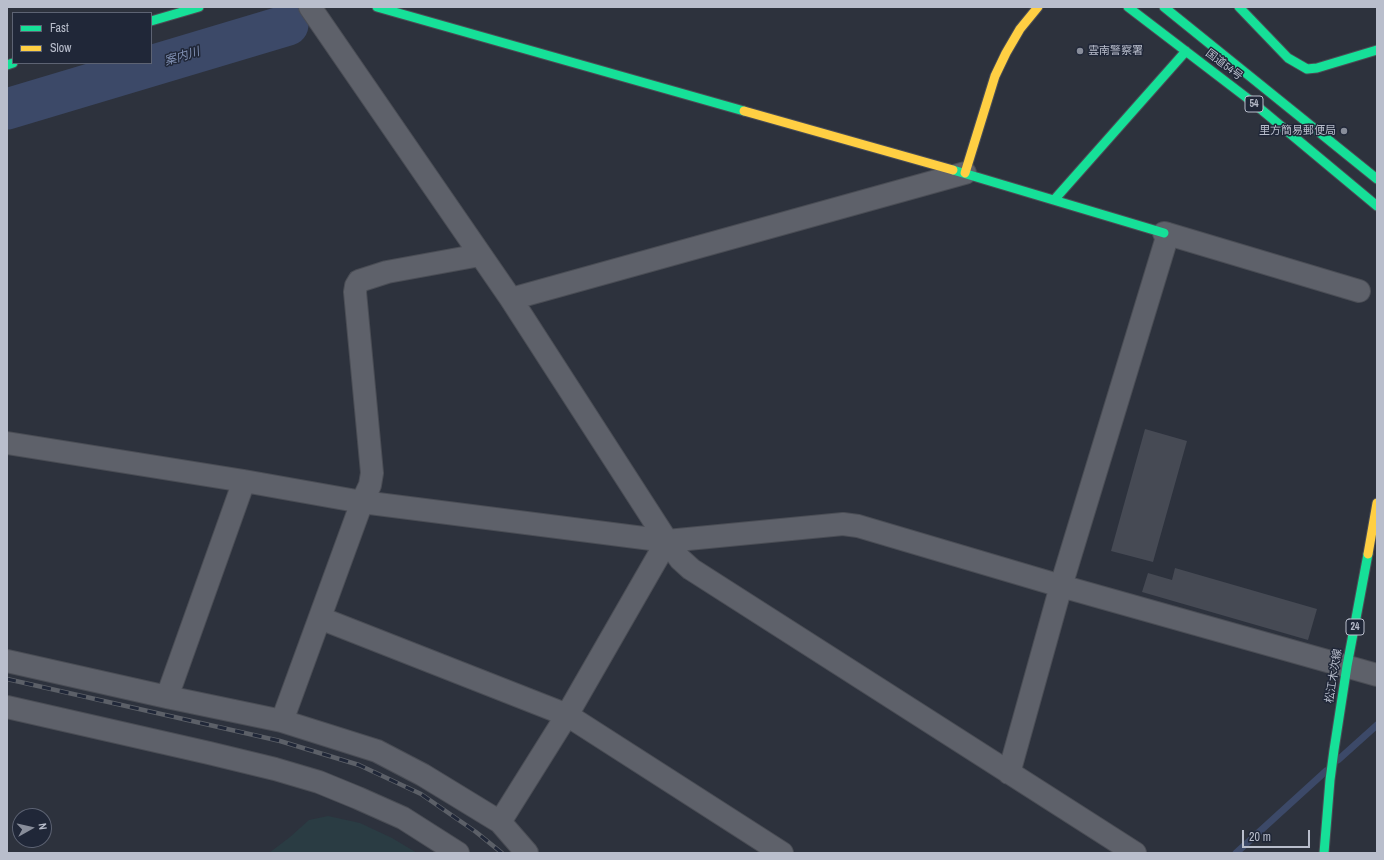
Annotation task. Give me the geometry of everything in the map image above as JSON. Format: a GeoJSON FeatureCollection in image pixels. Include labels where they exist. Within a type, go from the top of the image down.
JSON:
{"type":"FeatureCollection","features":[{"type":"Feature","properties":{"kind":"main road"},"geometry":{"type":"LineString","coordinates":[[152,22],[199,7]]}},
{"type":"Feature","properties":{"kind":"main road"},"geometry":{"type":"LineString","coordinates":[[378,7],[965,173],[1166,234]]}},
{"type":"Feature","properties":{"kind":"main road"},"geometry":{"type":"LineString","coordinates":[[965,173],[995,76],[1020,29],[1038,7]]}},
{"type":"Feature","properties":{"kind":"main road","name":"国道54号"},"geometry":{"type":"LineString","coordinates":[[1128,7],[1251,101],[1377,206]]}},
{"type":"Feature","properties":{"kind":"main road","name":"国道54号"},"geometry":{"type":"LineString","coordinates":[[1164,7],[1377,179]]}},
{"type":"Feature","properties":{"kind":"main road"},"geometry":{"type":"LineString","coordinates":[[1239,7],[1288,58],[1307,69],[1317,68],[1377,50]]}},
{"type":"Feature","properties":{"kind":"main road"},"geometry":{"type":"LineString","coordinates":[[1054,200],[1186,51]]}},
{"type":"Feature","properties":{"kind":"main road","name":"松江木次線"},"geometry":{"type":"LineString","coordinates":[[1324,853],[1334,750],[1347,666],[1377,503]]}},
{"type":"Feature","properties":{"kind":"street"},"geometry":{"type":"LineString","coordinates":[[310,7],[511,299],[666,541],[680,559],[692,569],[1135,853]]}},
{"type":"Feature","properties":{"kind":"street"},"geometry":{"type":"LineString","coordinates":[[511,299],[965,173]]}},
{"type":"Feature","properties":{"kind":"street"},"geometry":{"type":"LineString","coordinates":[[1009,773],[1061,586],[1166,234],[1359,291]]}},
{"type":"Feature","properties":{"kind":"street"},"geometry":{"type":"LineString","coordinates":[[282,721],[362,502],[370,485],[372,473],[354,292],[356,286],[359,281],[387,272],[480,255]]}},
{"type":"Feature","properties":{"kind":"street"},"geometry":{"type":"LineString","coordinates":[[7,443],[244,481],[362,502],[666,541],[843,524],[858,526],[1061,586],[1377,675]]}},
{"type":"Feature","properties":{"kind":"street"},"geometry":{"type":"LineString","coordinates":[[167,697],[244,481]]}},
{"type":"Feature","properties":{"kind":"street"},"geometry":{"type":"LineString","coordinates":[[500,822],[567,715],[666,541]]}},
{"type":"Feature","properties":{"kind":"street"},"geometry":{"type":"LineString","coordinates":[[320,618],[567,715],[782,853]]}},
{"type":"Feature","properties":{"kind":"street"},"geometry":{"type":"LineString","coordinates":[[7,661],[282,721],[377,751],[423,775],[500,822],[527,853]]}},
{"type":"Feature","properties":{"kind":"street"},"geometry":{"type":"LineString","coordinates":[[7,707],[223,756],[319,782],[403,818],[458,853]]}},
{"type":"Feature","properties":{"kind":"shaded area"},"geometry":{"type":"Polygon","coordinates":[[[328,816],[360,823],[392,838],[417,853],[269,853],[309,820],[328,816]]]}},
{"type":"Feature","properties":{"kind":"building"},"geometry":{"type":"Polygon","coordinates":[[[1145,429],[1187,441],[1153,562],[1111,551],[1145,429]]]}},
{"type":"Feature","properties":{"kind":"building"},"geometry":{"type":"Polygon","coordinates":[[[1175,568],[1317,609],[1308,640],[1142,592],[1148,573],[1172,580],[1175,568]]]}},
{"type":"Feature","properties":{"kind":"waterway","name":"案内川"},"geometry":{"type":"LineString","coordinates":[[7,109],[288,25]]}},
{"type":"Feature","properties":{"kind":"waterway"},"geometry":{"type":"LineString","coordinates":[[1338,760],[1377,725]]}},
{"type":"Feature","properties":{"kind":"waterway"},"geometry":{"type":"LineString","coordinates":[[1236,853],[1326,771]]}},
{"type":"Feature","properties":{"kind":"railway"},"geometry":{"type":"LineString","coordinates":[[7,679],[280,741],[359,765],[421,794],[476,832],[502,853]]}},
{"type":"Feature","properties":{"kind":"traffic: fast"},"geometry":{"type":"LineString","coordinates":[[152,21],[199,7]]}},
{"type":"Feature","properties":{"kind":"traffic: fast"},"geometry":{"type":"LineString","coordinates":[[377,7],[744,111]]}},
{"type":"Feature","properties":{"kind":"traffic: fast"},"geometry":{"type":"LineString","coordinates":[[1128,7],[1251,101],[1377,206]]}},
{"type":"Feature","properties":{"kind":"traffic: fast"},"geometry":{"type":"LineString","coordinates":[[1164,7],[1377,179]]}},
{"type":"Feature","properties":{"kind":"traffic: fast"},"geometry":{"type":"LineString","coordinates":[[1239,7],[1288,58],[1307,69],[1317,68],[1377,50]]}},
{"type":"Feature","properties":{"kind":"traffic: fast"},"geometry":{"type":"LineString","coordinates":[[1054,200],[1186,51]]}},
{"type":"Feature","properties":{"kind":"traffic: fast"},"geometry":{"type":"LineString","coordinates":[[7,65],[12,63]]}},
{"type":"Feature","properties":{"kind":"traffic: fast"},"geometry":{"type":"LineString","coordinates":[[953,170],[1164,233]]}},
{"type":"Feature","properties":{"kind":"traffic: fast"},"geometry":{"type":"LineString","coordinates":[[1324,853],[1334,750],[1347,666],[1368,554]]}},
{"type":"Feature","properties":{"kind":"traffic: slow"},"geometry":{"type":"LineString","coordinates":[[965,173],[995,76],[1020,29],[1038,7]]}},
{"type":"Feature","properties":{"kind":"traffic: slow"},"geometry":{"type":"LineString","coordinates":[[744,111],[953,170]]}},
{"type":"Feature","properties":{"kind":"traffic: slow"},"geometry":{"type":"LineString","coordinates":[[1368,554],[1377,503]]}},
{"type":"Feature","properties":{"kind":"place","name":"雲南警察署"},"geometry":{"type":"Point","coordinates":[1080,51]}},
{"type":"Feature","properties":{"kind":"place","name":"里方簡易郵便局"},"geometry":{"type":"Point","coordinates":[1344,131]}}]}
